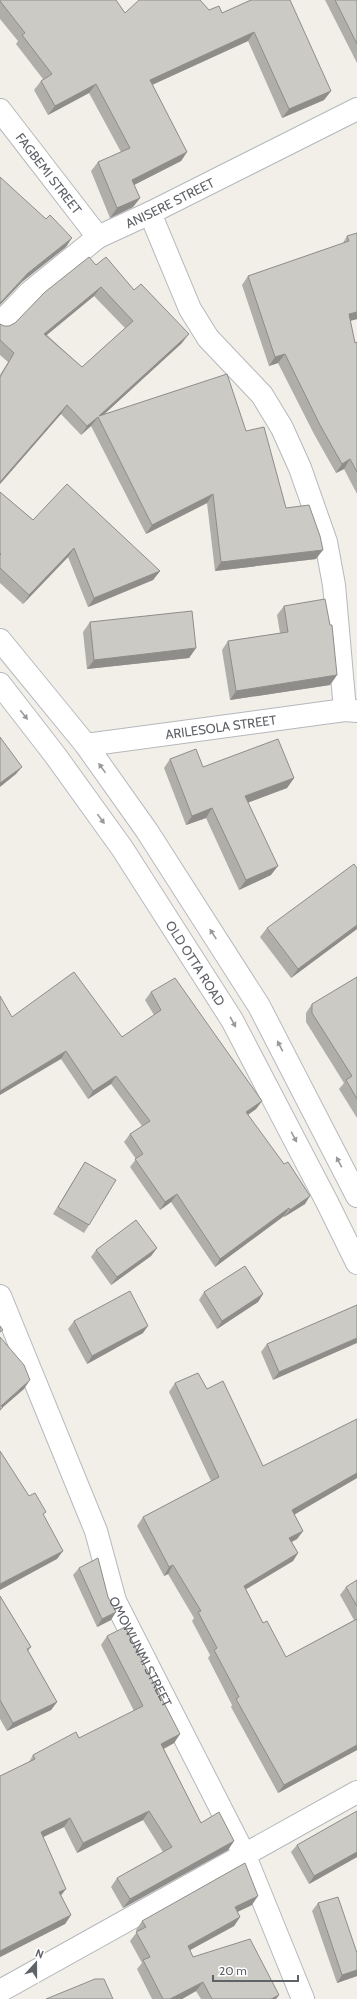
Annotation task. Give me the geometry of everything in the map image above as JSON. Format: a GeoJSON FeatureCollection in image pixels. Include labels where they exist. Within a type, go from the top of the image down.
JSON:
{"type":"FeatureCollection","features":[{"type":"Feature","properties":{"kind":"street","name":"ANISERE STREET"},"geometry":{"type":"LineString","coordinates":[[0,323],[30,292],[98,237],[150,213],[357,109]]}},
{"type":"Feature","properties":{"kind":"street","name":"FAGBEMI STREET"},"geometry":{"type":"LineString","coordinates":[[0,110],[98,237]]}},
{"type":"Feature","properties":{"kind":"street"},"geometry":{"type":"LineString","coordinates":[[150,213],[190,309],[208,338],[262,395],[282,428],[300,468],[326,542],[333,578],[351,711]]}},
{"type":"Feature","properties":{"kind":"street"},"geometry":{"type":"LineString","coordinates":[[0,640],[86,745],[147,831],[259,1006],[356,1190]]}},
{"type":"Feature","properties":{"kind":"street","name":"OLD OTTA ROAD"},"geometry":{"type":"LineString","coordinates":[[0,684],[55,755],[122,848],[232,1020],[324,1195],[357,1263]]}},
{"type":"Feature","properties":{"kind":"street","name":"ARILESOLA STREET"},"geometry":{"type":"LineString","coordinates":[[86,745],[351,711]]}},
{"type":"Feature","properties":{"kind":"street","name":"OMOWUNMI STREET"},"geometry":{"type":"LineString","coordinates":[[0,1296],[96,1530],[115,1601],[245,1856],[303,1999]]}},
{"type":"Feature","properties":{"kind":"street"},"geometry":{"type":"LineString","coordinates":[[0,1991],[245,1856],[357,1792]]}},
{"type":"Feature","properties":{"kind":"building"},"geometry":{"type":"Polygon","coordinates":[[[0,0],[116,0],[125,13],[139,0],[200,0],[209,10],[219,6],[222,13],[251,0],[290,0],[331,91],[289,109],[254,32],[150,80],[187,152],[132,180],[140,198],[117,208],[98,162],[130,148],[96,84],[55,106],[41,81],[52,74],[22,35],[25,33],[0,0]]]}},
{"type":"Feature","properties":{"kind":"building"},"geometry":{"type":"Polygon","coordinates":[[[335,0],[357,0],[357,44],[335,0]]]}},
{"type":"Feature","properties":{"kind":"building"},"geometry":{"type":"Polygon","coordinates":[[[0,177],[46,219],[50,215],[72,238],[28,273],[0,303],[0,177]]]}},
{"type":"Feature","properties":{"kind":"building"},"geometry":{"type":"Polygon","coordinates":[[[357,233],[357,312],[349,314],[355,343],[357,342],[357,472],[350,459],[342,464],[320,425],[285,354],[275,357],[248,276],[349,241],[347,236],[357,233]]]}},
{"type":"Feature","properties":{"kind":"building"},"geometry":{"type":"Polygon","coordinates":[[[89,257],[96,265],[106,257],[134,290],[141,284],[189,334],[99,416],[227,374],[246,431],[264,427],[286,508],[309,505],[320,536],[323,550],[221,562],[213,494],[152,525],[98,417],[87,426],[67,405],[0,482],[0,377],[14,353],[0,340],[0,324],[9,326],[15,323],[45,292],[89,257]],[[101,287],[44,334],[82,367],[133,321],[101,287]]]}},
{"type":"Feature","properties":{"kind":"building"},"geometry":{"type":"Polygon","coordinates":[[[67,484],[160,571],[94,598],[74,548],[29,595],[0,568],[0,492],[33,520],[67,484]]]}},
{"type":"Feature","properties":{"kind":"building"},"geometry":{"type":"Polygon","coordinates":[[[325,599],[330,625],[332,625],[337,675],[236,691],[228,641],[288,632],[284,606],[325,599]]]}},
{"type":"Feature","properties":{"kind":"building"},"geometry":{"type":"Polygon","coordinates":[[[192,611],[196,648],[94,660],[90,622],[192,611]]]}},
{"type":"Feature","properties":{"kind":"building"},"geometry":{"type":"Polygon","coordinates":[[[0,737],[22,767],[0,783],[0,737]]]}},
{"type":"Feature","properties":{"kind":"building"},"geometry":{"type":"Polygon","coordinates":[[[278,739],[294,778],[245,796],[278,866],[246,880],[212,808],[192,816],[170,759],[196,749],[203,767],[278,739]]]}},
{"type":"Feature","properties":{"kind":"building"},"geometry":{"type":"Polygon","coordinates":[[[354,864],[357,868],[357,925],[298,969],[267,928],[354,864]]]}},
{"type":"Feature","properties":{"kind":"building"},"geometry":{"type":"Polygon","coordinates":[[[74,972],[122,1037],[161,1010],[151,992],[175,978],[262,1101],[246,1112],[284,1164],[288,1162],[310,1196],[290,1210],[289,1208],[220,1259],[177,1194],[165,1202],[135,1159],[143,1154],[130,1134],[150,1121],[116,1076],[93,1091],[66,1051],[0,1091],[0,996],[12,1017],[74,972]]]}},
{"type":"Feature","properties":{"kind":"building"},"geometry":{"type":"Polygon","coordinates":[[[357,977],[357,1099],[346,1080],[352,1076],[312,1013],[312,1004],[357,977]]]}},
{"type":"Feature","properties":{"kind":"building"},"geometry":{"type":"Polygon","coordinates":[[[85,1162],[116,1180],[89,1225],[58,1207],[85,1162]]]}},
{"type":"Feature","properties":{"kind":"building"},"geometry":{"type":"Polygon","coordinates":[[[136,1220],[157,1248],[117,1277],[96,1250],[136,1220]]]}},
{"type":"Feature","properties":{"kind":"building"},"geometry":{"type":"Polygon","coordinates":[[[245,1266],[263,1294],[222,1321],[204,1292],[245,1266]]]}},
{"type":"Feature","properties":{"kind":"building"},"geometry":{"type":"Polygon","coordinates":[[[130,1291],[148,1326],[92,1356],[74,1321],[130,1291]]]}},
{"type":"Feature","properties":{"kind":"building"},"geometry":{"type":"Polygon","coordinates":[[[357,1305],[357,1338],[279,1372],[267,1344],[357,1305]]]}},
{"type":"Feature","properties":{"kind":"building"},"geometry":{"type":"Polygon","coordinates":[[[0,1337],[24,1365],[30,1380],[1,1406],[3,1407],[0,1410],[0,1337]]]}},
{"type":"Feature","properties":{"kind":"building"},"geometry":{"type":"Polygon","coordinates":[[[198,1373],[207,1389],[223,1381],[263,1466],[357,1419],[357,1473],[292,1510],[303,1531],[289,1538],[298,1553],[244,1586],[263,1623],[267,1621],[286,1657],[357,1619],[357,1745],[284,1785],[236,1699],[239,1697],[214,1650],[217,1648],[198,1612],[201,1611],[173,1565],[169,1567],[143,1517],[219,1477],[175,1383],[198,1373]]]}},
{"type":"Feature","properties":{"kind":"building"},"geometry":{"type":"Polygon","coordinates":[[[0,1451],[29,1496],[35,1493],[46,1512],[43,1514],[63,1551],[0,1584],[0,1451]]]}},
{"type":"Feature","properties":{"kind":"building"},"geometry":{"type":"Polygon","coordinates":[[[98,1558],[108,1597],[116,1612],[102,1619],[79,1568],[98,1558]]]}},
{"type":"Feature","properties":{"kind":"building"},"geometry":{"type":"Polygon","coordinates":[[[357,1580],[357,1606],[346,1587],[357,1580]]]}},
{"type":"Feature","properties":{"kind":"building"},"geometry":{"type":"Polygon","coordinates":[[[0,1596],[31,1647],[27,1649],[57,1702],[13,1723],[0,1700],[0,1596]]]}},
{"type":"Feature","properties":{"kind":"building"},"geometry":{"type":"Polygon","coordinates":[[[125,1627],[180,1734],[161,1744],[201,1823],[219,1812],[234,1841],[130,1899],[117,1878],[172,1847],[149,1811],[83,1843],[70,1818],[41,1832],[66,1889],[59,1892],[71,1915],[0,1951],[0,1776],[35,1759],[33,1755],[76,1732],[79,1738],[143,1706],[107,1636],[125,1627]]]}},
{"type":"Feature","properties":{"kind":"building"},"geometry":{"type":"Polygon","coordinates":[[[357,1811],[357,1852],[314,1876],[297,1845],[357,1811]]]}},
{"type":"Feature","properties":{"kind":"building"},"geometry":{"type":"Polygon","coordinates":[[[245,1863],[258,1896],[235,1907],[240,1917],[188,1946],[193,1957],[250,1939],[279,1995],[271,1999],[212,1999],[203,1982],[170,1999],[163,1999],[143,1960],[150,1957],[136,1932],[146,1927],[142,1921],[245,1863]]]}},
{"type":"Feature","properties":{"kind":"building"},"geometry":{"type":"Polygon","coordinates":[[[338,1897],[357,1953],[357,1970],[342,1975],[318,1903],[338,1897]]]}},
{"type":"Feature","properties":{"kind":"building"},"geometry":{"type":"Polygon","coordinates":[[[95,1979],[104,1979],[113,1999],[46,1999],[95,1979]]]}}]}
